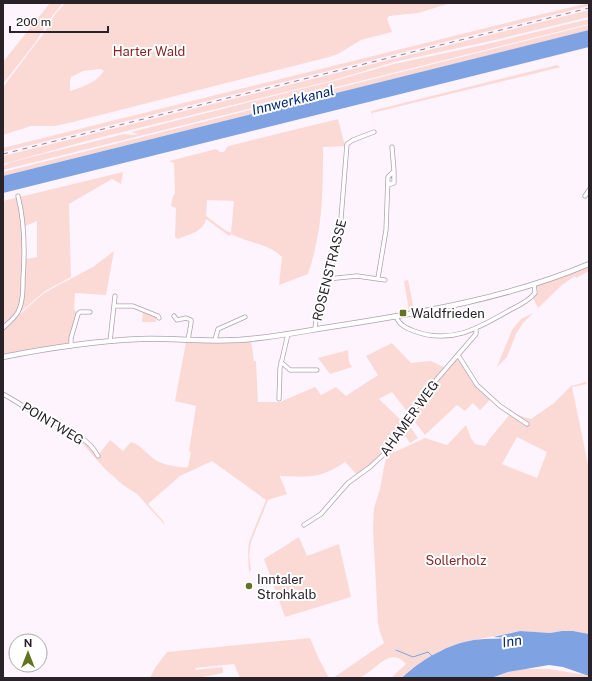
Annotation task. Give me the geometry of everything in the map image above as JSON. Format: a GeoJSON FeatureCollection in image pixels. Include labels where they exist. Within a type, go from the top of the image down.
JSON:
{"type":"FeatureCollection","features":[{"type":"Feature","properties":{"kind":"street","name":"ROSENSTRASSE"},"geometry":{"type":"LineString","coordinates":[[315,330],[317,309],[327,279],[341,226],[347,144],[353,140],[374,132]]}},
{"type":"Feature","properties":{"kind":"street"},"geometry":{"type":"LineString","coordinates":[[388,185],[394,183],[392,147]]}},
{"type":"Feature","properties":{"kind":"street"},"geometry":{"type":"LineString","coordinates":[[378,278],[386,230],[388,177],[394,172]]}},
{"type":"Feature","properties":{"kind":"street"},"geometry":{"type":"LineString","coordinates":[[585,196],[589,190]]}},
{"type":"Feature","properties":{"kind":"street"},"geometry":{"type":"LineString","coordinates":[[3,328],[17,314],[22,295],[24,242],[22,213],[18,196]]}},
{"type":"Feature","properties":{"kind":"street"},"geometry":{"type":"LineString","coordinates":[[3,357],[110,341],[154,339],[240,340],[315,330],[396,316],[476,299],[534,284],[589,264]]}},
{"type":"Feature","properties":{"kind":"street"},"geometry":{"type":"LineString","coordinates":[[327,279],[350,276],[385,280]]}},
{"type":"Feature","properties":{"kind":"street"},"geometry":{"type":"LineString","coordinates":[[396,316],[400,324],[412,330],[430,336],[451,336],[476,329],[534,295],[534,284]]}},
{"type":"Feature","properties":{"kind":"street"},"geometry":{"type":"LineString","coordinates":[[110,341],[115,296]]}},
{"type":"Feature","properties":{"kind":"street"},"geometry":{"type":"LineString","coordinates":[[114,306],[133,306],[158,316],[159,318]]}},
{"type":"Feature","properties":{"kind":"street"},"geometry":{"type":"LineString","coordinates":[[71,346],[71,338],[78,314],[80,312],[90,312]]}},
{"type":"Feature","properties":{"kind":"street"},"geometry":{"type":"LineString","coordinates":[[174,316],[177,320],[186,318],[191,320],[192,323],[188,340]]}},
{"type":"Feature","properties":{"kind":"street"},"geometry":{"type":"LineString","coordinates":[[215,340],[218,329],[245,317]]}},
{"type":"Feature","properties":{"kind":"street","name":"AHAMER WEG"},"geometry":{"type":"LineString","coordinates":[[304,525],[321,514],[348,483],[370,468],[384,454],[400,429],[437,379],[476,334],[476,329]]}},
{"type":"Feature","properties":{"kind":"street"},"geometry":{"type":"LineString","coordinates":[[279,399],[281,362],[288,334]]}},
{"type":"Feature","properties":{"kind":"street"},"geometry":{"type":"LineString","coordinates":[[458,355],[469,375],[480,388],[505,410],[517,416],[527,424]]}},
{"type":"Feature","properties":{"kind":"street"},"geometry":{"type":"LineString","coordinates":[[281,362],[290,370],[317,370]]}},
{"type":"Feature","properties":{"kind":"street","name":"POINTWEG"},"geometry":{"type":"LineString","coordinates":[[3,394],[34,413],[80,437],[98,456]]}},
{"type":"Feature","properties":{"kind":"green space"},"geometry":{"type":"Polygon","coordinates":[[[50,3],[63,3],[52,16],[35,43],[3,84],[3,62],[50,3]]]}},
{"type":"Feature","properties":{"kind":"green space","name":"Harter Wald"},"geometry":{"type":"Polygon","coordinates":[[[65,3],[451,3],[418,13],[389,16],[387,19],[392,32],[361,40],[338,54],[329,57],[73,122],[55,126],[31,126],[3,135],[3,87],[43,34],[56,13],[65,3]],[[101,69],[83,71],[71,77],[70,91],[94,81],[104,71],[101,69]]]}},
{"type":"Feature","properties":{"kind":"green space"},"geometry":{"type":"Polygon","coordinates":[[[589,3],[589,6],[3,152],[3,148],[589,3]]]}},
{"type":"Feature","properties":{"kind":"green space"},"geometry":{"type":"Polygon","coordinates":[[[589,10],[589,17],[495,40],[394,62],[334,80],[94,139],[3,164],[3,156],[589,10]]]}},
{"type":"Feature","properties":{"kind":"green space"},"geometry":{"type":"Polygon","coordinates":[[[589,19],[589,24],[3,170],[3,166],[11,162],[124,134],[134,135],[138,134],[131,132],[341,79],[394,64],[483,45],[589,19]]]}},
{"type":"Feature","properties":{"kind":"green space"},"geometry":{"type":"Polygon","coordinates":[[[589,25],[589,30],[3,176],[3,172],[589,25]]]}},
{"type":"Feature","properties":{"kind":"green space"},"geometry":{"type":"Polygon","coordinates":[[[557,65],[561,67],[372,113],[376,131],[371,111],[557,65]]]}},
{"type":"Feature","properties":{"kind":"green space"},"geometry":{"type":"Polygon","coordinates":[[[338,119],[345,146],[323,147],[321,211],[317,242],[308,274],[279,285],[282,257],[264,246],[231,234],[229,236],[206,219],[199,230],[178,239],[175,237],[176,208],[171,206],[175,193],[174,163],[169,161],[216,149],[220,152],[224,152],[228,146],[338,119]],[[207,200],[206,216],[231,233],[234,201],[207,200]]]}},
{"type":"Feature","properties":{"kind":"green space"},"geometry":{"type":"Polygon","coordinates":[[[123,172],[121,184],[112,179],[69,204],[71,277],[45,291],[17,315],[21,307],[23,284],[22,294],[16,313],[3,327],[3,201],[123,172]],[[37,221],[23,227],[23,282],[25,259],[37,257],[37,221]]]}},
{"type":"Feature","properties":{"kind":"green space"},"geometry":{"type":"Polygon","coordinates":[[[114,251],[106,295],[75,293],[74,309],[77,313],[69,343],[3,354],[3,329],[43,294],[93,267],[114,251]]]}},
{"type":"Feature","properties":{"kind":"green space"},"geometry":{"type":"Polygon","coordinates":[[[589,265],[589,271],[576,278],[575,276],[562,285],[538,308],[533,298],[538,292],[537,287],[539,284],[589,265]]]}},
{"type":"Feature","properties":{"kind":"green space"},"geometry":{"type":"Polygon","coordinates":[[[408,280],[414,310],[409,311],[404,281],[408,280]]]}},
{"type":"Feature","properties":{"kind":"green space"},"geometry":{"type":"Polygon","coordinates":[[[143,311],[156,317],[156,322],[142,322],[143,311]]]}},
{"type":"Feature","properties":{"kind":"green space"},"geometry":{"type":"Polygon","coordinates":[[[533,313],[523,323],[516,334],[507,357],[497,367],[512,330],[521,319],[533,313]]]}},
{"type":"Feature","properties":{"kind":"green space"},"geometry":{"type":"Polygon","coordinates":[[[251,340],[254,361],[256,361],[258,402],[280,402],[315,387],[321,395],[336,387],[346,396],[378,375],[366,356],[392,343],[411,363],[431,361],[448,369],[456,359],[461,361],[471,380],[491,399],[480,410],[473,403],[465,411],[457,405],[425,435],[392,392],[379,399],[404,423],[385,452],[358,476],[345,462],[328,472],[314,476],[280,476],[287,494],[268,500],[251,542],[249,555],[251,570],[249,572],[248,552],[249,542],[266,500],[212,461],[180,476],[148,504],[164,522],[164,524],[137,494],[123,485],[105,469],[82,443],[56,425],[73,433],[99,454],[110,440],[123,451],[131,442],[138,445],[153,459],[167,465],[188,467],[196,406],[175,401],[186,342],[251,340]]]}},
{"type":"Feature","properties":{"kind":"green space"},"geometry":{"type":"Polygon","coordinates":[[[348,350],[349,362],[352,367],[330,374],[318,358],[348,350]]]}},
{"type":"Feature","properties":{"kind":"green space","name":"Sollerholz"},"geometry":{"type":"Polygon","coordinates":[[[586,382],[587,384],[572,387],[589,469],[589,634],[573,631],[550,633],[520,631],[469,641],[440,651],[410,670],[402,678],[391,678],[406,664],[400,659],[394,657],[383,661],[359,678],[333,678],[384,643],[378,624],[373,528],[374,508],[380,489],[386,459],[385,456],[390,447],[395,452],[425,438],[447,445],[466,425],[475,444],[485,446],[511,413],[531,419],[554,403],[571,386],[586,382]],[[517,437],[502,464],[537,478],[547,452],[517,437]]]}},
{"type":"Feature","properties":{"kind":"green space"},"geometry":{"type":"Polygon","coordinates":[[[407,422],[418,438],[410,443],[401,430],[407,422]]]}},
{"type":"Feature","properties":{"kind":"green space"},"geometry":{"type":"Polygon","coordinates":[[[299,537],[307,556],[339,544],[351,597],[285,617],[264,559],[299,537]]]}},
{"type":"Feature","properties":{"kind":"green space"},"geometry":{"type":"Polygon","coordinates":[[[310,638],[329,678],[240,678],[234,664],[195,668],[196,670],[222,667],[223,673],[203,678],[150,678],[155,668],[167,652],[310,638]]]}},
{"type":"Feature","properties":{"kind":"green space"},"geometry":{"type":"Polygon","coordinates":[[[523,669],[549,669],[586,675],[589,676],[589,678],[491,678],[523,669]]]}},
{"type":"Feature","properties":{"kind":"water"},"geometry":{"type":"Polygon","coordinates":[[[589,30],[589,47],[3,193],[3,176],[589,30]]]}},
{"type":"Feature","properties":{"kind":"water","name":"Inn"},"geometry":{"type":"Polygon","coordinates":[[[520,631],[550,633],[573,631],[589,634],[589,676],[563,667],[549,665],[508,672],[491,678],[402,678],[424,660],[451,646],[475,640],[515,638],[493,637],[520,631]]]}},
{"type":"Feature","properties":{"kind":"waterway"},"geometry":{"type":"LineString","coordinates":[[396,650],[413,657],[428,652],[432,656]]}},
{"type":"Feature","properties":{"kind":"railway"},"geometry":{"type":"LineString","coordinates":[[3,154],[589,8]]}},
{"type":"Feature","properties":{"kind":"place","name":"Waldfrieden"},"geometry":{"type":"Point","coordinates":[403,313]}},
{"type":"Feature","properties":{"kind":"place","name":"Inntaler Strohkalb"},"geometry":{"type":"Point","coordinates":[249,586]}},
{"type":"Feature","properties":{"kind":"water label","name":"Innwerkkanal"},"geometry":{"type":"Point","coordinates":[293,100]}}]}
